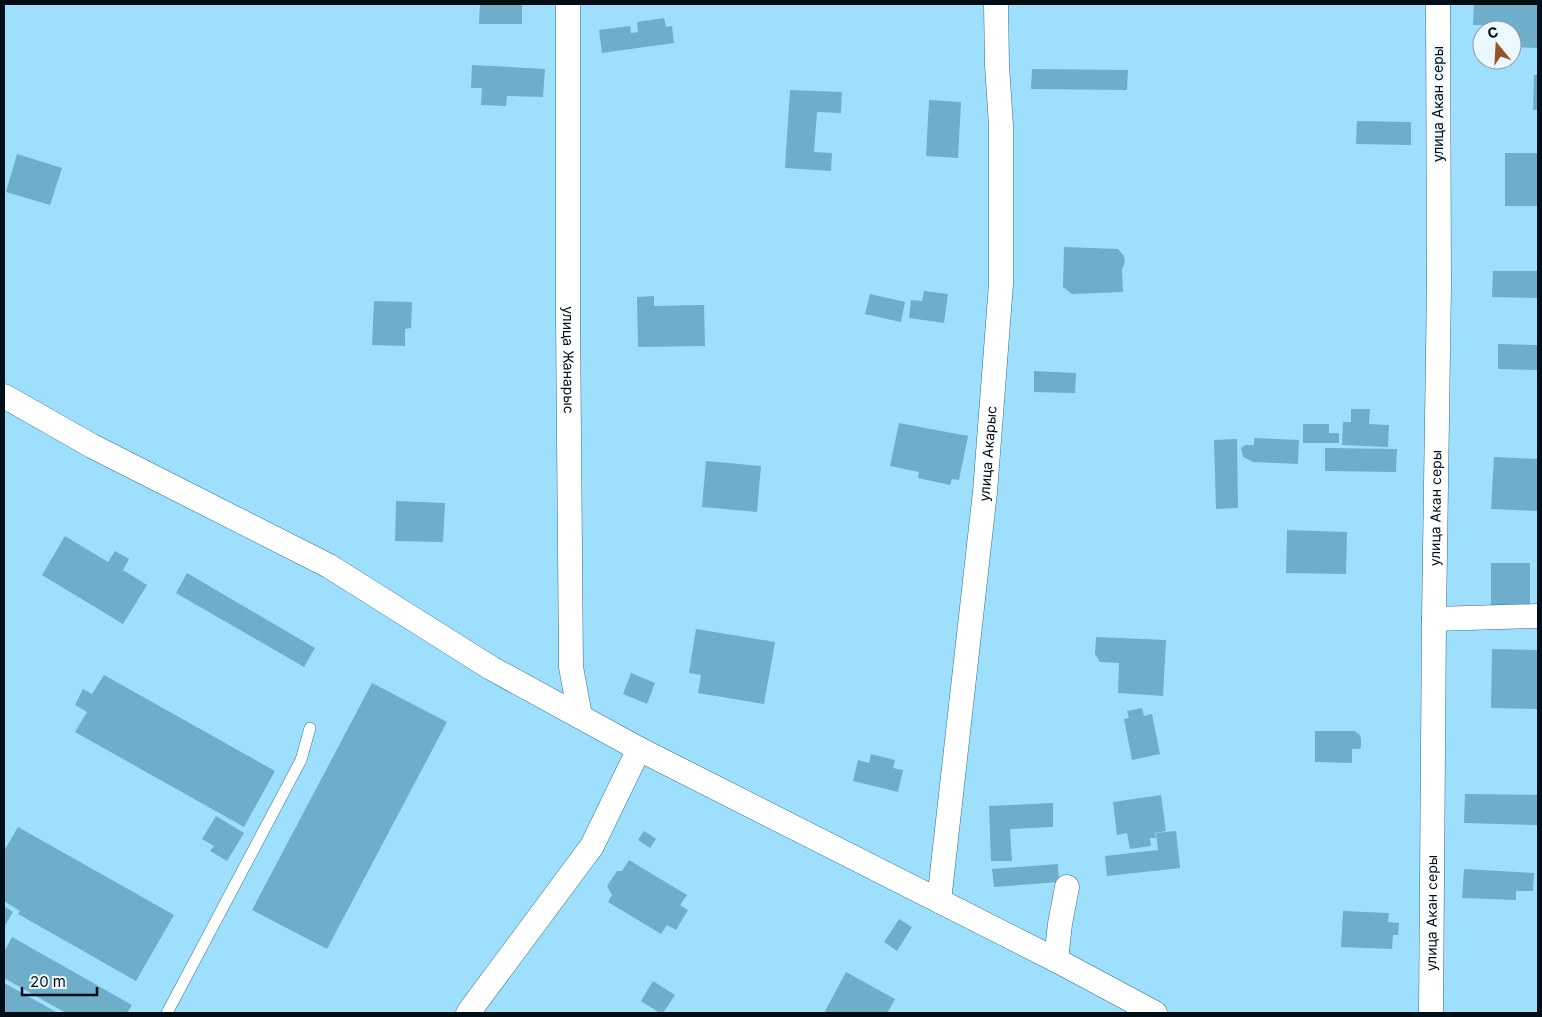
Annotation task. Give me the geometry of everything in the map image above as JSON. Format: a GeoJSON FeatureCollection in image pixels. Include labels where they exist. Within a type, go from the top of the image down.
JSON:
{"type":"FeatureCollection","features":[{"type":"Feature","properties":{"kind":"street","name":"улица Жанарыс"},"geometry":{"type":"LineString","coordinates":[[568,4],[571,667],[580,716]]}},
{"type":"Feature","properties":{"kind":"street","name":"улица Акарыс"},"geometry":{"type":"LineString","coordinates":[[939,901],[985,492],[1001,284],[1001,126],[996,4]]}},
{"type":"Feature","properties":{"kind":"street","name":"улица Акан серы"},"geometry":{"type":"LineString","coordinates":[[1431,1013],[1439,285],[1438,4]]}},
{"type":"Feature","properties":{"kind":"street"},"geometry":{"type":"LineString","coordinates":[[4,396],[92,446],[329,566],[491,668],[639,749],[1056,960],[1155,1013]]}},
{"type":"Feature","properties":{"kind":"street"},"geometry":{"type":"LineString","coordinates":[[1434,619],[1538,616]]}},
{"type":"Feature","properties":{"kind":"street"},"geometry":{"type":"LineString","coordinates":[[468,1013],[592,846],[639,749]]}},
{"type":"Feature","properties":{"kind":"street"},"geometry":{"type":"LineString","coordinates":[[1056,960],[1067,887]]}},
{"type":"Feature","properties":{"kind":"lane"},"geometry":{"type":"LineString","coordinates":[[167,1013],[301,760],[310,728]]}},
{"type":"Feature","properties":{"kind":"building"},"geometry":{"type":"Polygon","coordinates":[[[480,4],[522,4],[522,24],[479,24],[480,4]]]}},
{"type":"Feature","properties":{"kind":"building"},"geometry":{"type":"Polygon","coordinates":[[[1474,4],[1538,4],[1538,48],[1522,47],[1522,20],[1473,20],[1474,4]]]}},
{"type":"Feature","properties":{"kind":"building"},"geometry":{"type":"Polygon","coordinates":[[[664,18],[666,27],[672,26],[674,43],[602,53],[599,30],[630,26],[631,33],[638,32],[637,22],[664,18]]]}},
{"type":"Feature","properties":{"kind":"building"},"geometry":{"type":"Polygon","coordinates":[[[472,65],[545,69],[543,97],[507,96],[506,106],[481,105],[482,88],[471,88],[472,65]]]}},
{"type":"Feature","properties":{"kind":"building"},"geometry":{"type":"Polygon","coordinates":[[[1032,69],[1128,70],[1127,90],[1031,89],[1032,69]]]}},
{"type":"Feature","properties":{"kind":"building"},"geometry":{"type":"Polygon","coordinates":[[[1534,75],[1538,75],[1538,110],[1533,110],[1534,75]]]}},
{"type":"Feature","properties":{"kind":"building"},"geometry":{"type":"Polygon","coordinates":[[[790,90],[842,92],[841,113],[817,112],[814,152],[832,153],[831,171],[785,168],[790,90]]]}},
{"type":"Feature","properties":{"kind":"building"},"geometry":{"type":"Polygon","coordinates":[[[929,100],[961,102],[958,158],[926,156],[929,100]]]}},
{"type":"Feature","properties":{"kind":"building"},"geometry":{"type":"Polygon","coordinates":[[[1357,121],[1411,122],[1411,145],[1356,144],[1357,121]]]}},
{"type":"Feature","properties":{"kind":"building"},"geometry":{"type":"Polygon","coordinates":[[[1505,153],[1538,153],[1538,206],[1505,206],[1505,153]]]}},
{"type":"Feature","properties":{"kind":"building"},"geometry":{"type":"Polygon","coordinates":[[[17,154],[62,168],[50,205],[6,192],[17,154]]]}},
{"type":"Feature","properties":{"kind":"building"},"geometry":{"type":"Polygon","coordinates":[[[1064,247],[1118,249],[1124,256],[1125,262],[1122,269],[1123,292],[1072,294],[1063,287],[1064,247]]]}},
{"type":"Feature","properties":{"kind":"building"},"geometry":{"type":"Polygon","coordinates":[[[1493,271],[1538,271],[1538,298],[1492,297],[1493,271]]]}},
{"type":"Feature","properties":{"kind":"building"},"geometry":{"type":"Polygon","coordinates":[[[924,291],[948,294],[944,323],[909,318],[911,300],[922,301],[924,291]]]}},
{"type":"Feature","properties":{"kind":"building"},"geometry":{"type":"Polygon","coordinates":[[[870,294],[905,302],[901,322],[865,314],[870,294]]]}},
{"type":"Feature","properties":{"kind":"building"},"geometry":{"type":"Polygon","coordinates":[[[654,296],[654,306],[704,305],[705,346],[638,347],[637,297],[654,296]]]}},
{"type":"Feature","properties":{"kind":"building"},"geometry":{"type":"Polygon","coordinates":[[[374,301],[412,302],[411,328],[405,329],[405,346],[372,345],[374,301]]]}},
{"type":"Feature","properties":{"kind":"building"},"geometry":{"type":"Polygon","coordinates":[[[1498,344],[1538,345],[1538,370],[1498,369],[1498,344]]]}},
{"type":"Feature","properties":{"kind":"building"},"geometry":{"type":"Polygon","coordinates":[[[1034,371],[1076,373],[1075,393],[1034,392],[1034,371]]]}},
{"type":"Feature","properties":{"kind":"building"},"geometry":{"type":"Polygon","coordinates":[[[1351,409],[1370,409],[1369,424],[1389,425],[1388,447],[1342,445],[1343,422],[1351,422],[1351,409]]]}},
{"type":"Feature","properties":{"kind":"building"},"geometry":{"type":"Polygon","coordinates":[[[899,423],[968,436],[959,480],[952,479],[950,485],[918,478],[919,472],[890,466],[899,423]]]}},
{"type":"Feature","properties":{"kind":"building"},"geometry":{"type":"Polygon","coordinates":[[[1303,424],[1329,424],[1329,433],[1339,433],[1339,443],[1303,443],[1303,424]]]}},
{"type":"Feature","properties":{"kind":"building"},"geometry":{"type":"Polygon","coordinates":[[[1254,438],[1299,440],[1298,464],[1253,462],[1243,457],[1241,448],[1245,445],[1254,445],[1254,438]]]}},
{"type":"Feature","properties":{"kind":"building"},"geometry":{"type":"Polygon","coordinates":[[[1237,439],[1238,508],[1216,509],[1214,440],[1237,439]]]}},
{"type":"Feature","properties":{"kind":"building"},"geometry":{"type":"Polygon","coordinates":[[[1325,448],[1397,449],[1396,472],[1325,471],[1325,448]]]}},
{"type":"Feature","properties":{"kind":"building"},"geometry":{"type":"Polygon","coordinates":[[[1494,457],[1538,459],[1538,511],[1491,509],[1494,457]]]}},
{"type":"Feature","properties":{"kind":"building"},"geometry":{"type":"Polygon","coordinates":[[[706,461],[761,466],[757,512],[702,507],[706,461]]]}},
{"type":"Feature","properties":{"kind":"building"},"geometry":{"type":"Polygon","coordinates":[[[396,501],[445,503],[443,542],[395,541],[396,501]]]}},
{"type":"Feature","properties":{"kind":"building"},"geometry":{"type":"Polygon","coordinates":[[[1287,530],[1347,532],[1346,574],[1286,573],[1287,530]]]}},
{"type":"Feature","properties":{"kind":"building"},"geometry":{"type":"Polygon","coordinates":[[[65,536],[108,562],[115,551],[129,559],[123,570],[147,585],[123,624],[42,575],[65,536]]]}},
{"type":"Feature","properties":{"kind":"building"},"geometry":{"type":"Polygon","coordinates":[[[1491,563],[1530,563],[1530,607],[1491,607],[1491,563]]]}},
{"type":"Feature","properties":{"kind":"building"},"geometry":{"type":"Polygon","coordinates":[[[187,573],[315,648],[304,667],[176,593],[187,573]]]}},
{"type":"Feature","properties":{"kind":"building"},"geometry":{"type":"Polygon","coordinates":[[[696,629],[775,642],[764,704],[698,693],[701,675],[689,673],[696,629]]]}},
{"type":"Feature","properties":{"kind":"building"},"geometry":{"type":"Polygon","coordinates":[[[1096,637],[1166,640],[1163,696],[1118,693],[1119,663],[1100,662],[1095,654],[1096,637]]]}},
{"type":"Feature","properties":{"kind":"building"},"geometry":{"type":"Polygon","coordinates":[[[1492,649],[1538,650],[1538,709],[1491,708],[1492,649]]]}},
{"type":"Feature","properties":{"kind":"building"},"geometry":{"type":"Polygon","coordinates":[[[631,673],[655,683],[647,704],[623,694],[631,673]]]}},
{"type":"Feature","properties":{"kind":"building"},"geometry":{"type":"Polygon","coordinates":[[[104,675],[275,771],[244,827],[75,732],[87,712],[75,705],[83,689],[92,694],[104,675]]]}},
{"type":"Feature","properties":{"kind":"building"},"geometry":{"type":"Polygon","coordinates":[[[372,683],[447,722],[327,949],[252,910],[372,683]]]}},
{"type":"Feature","properties":{"kind":"building"},"geometry":{"type":"Polygon","coordinates":[[[1142,708],[1144,716],[1152,714],[1160,754],[1132,760],[1124,719],[1129,718],[1127,711],[1142,708]]]}},
{"type":"Feature","properties":{"kind":"building"},"geometry":{"type":"Polygon","coordinates":[[[1315,731],[1354,731],[1359,734],[1361,747],[1359,749],[1352,749],[1352,763],[1315,762],[1315,731]]]}},
{"type":"Feature","properties":{"kind":"building"},"geometry":{"type":"Polygon","coordinates":[[[871,754],[895,760],[893,768],[903,770],[898,792],[853,781],[858,760],[869,763],[871,754]]]}},
{"type":"Feature","properties":{"kind":"building"},"geometry":{"type":"Polygon","coordinates":[[[1465,794],[1537,795],[1537,825],[1464,823],[1465,794]]]}},
{"type":"Feature","properties":{"kind":"building"},"geometry":{"type":"Polygon","coordinates":[[[1161,795],[1166,831],[1155,833],[1156,838],[1150,838],[1151,846],[1130,849],[1127,833],[1117,835],[1113,802],[1161,795]]]}},
{"type":"Feature","properties":{"kind":"building"},"geometry":{"type":"Polygon","coordinates":[[[1053,803],[1053,827],[1010,829],[1012,861],[991,861],[989,806],[1053,803]]]}},
{"type":"Feature","properties":{"kind":"building"},"geometry":{"type":"Polygon","coordinates":[[[216,816],[244,833],[227,861],[210,851],[214,846],[202,839],[216,816]]]}},
{"type":"Feature","properties":{"kind":"building"},"geometry":{"type":"Polygon","coordinates":[[[18,827],[174,915],[136,981],[18,914],[20,911],[4,901],[4,851],[18,827]]]}},
{"type":"Feature","properties":{"kind":"building"},"geometry":{"type":"Polygon","coordinates":[[[644,831],[656,839],[650,848],[638,840],[644,831]]]}},
{"type":"Feature","properties":{"kind":"building"},"geometry":{"type":"Polygon","coordinates":[[[1176,831],[1180,868],[1107,876],[1105,856],[1158,850],[1156,833],[1176,831]]]}},
{"type":"Feature","properties":{"kind":"building"},"geometry":{"type":"Polygon","coordinates":[[[629,860],[687,895],[680,905],[688,910],[676,930],[667,925],[661,934],[608,902],[612,895],[607,886],[617,871],[622,871],[629,860]]]}},
{"type":"Feature","properties":{"kind":"building"},"geometry":{"type":"Polygon","coordinates":[[[1058,864],[1059,882],[994,887],[992,869],[1058,864]]]}},
{"type":"Feature","properties":{"kind":"building"},"geometry":{"type":"Polygon","coordinates":[[[1464,869],[1534,873],[1533,891],[1516,891],[1516,900],[1462,898],[1464,869]]]}},
{"type":"Feature","properties":{"kind":"building"},"geometry":{"type":"Polygon","coordinates":[[[4,906],[13,912],[4,927],[4,906]]]}},
{"type":"Feature","properties":{"kind":"building"},"geometry":{"type":"Polygon","coordinates":[[[1343,911],[1389,913],[1388,922],[1399,923],[1398,935],[1393,935],[1392,949],[1341,947],[1343,911]]]}},
{"type":"Feature","properties":{"kind":"building"},"geometry":{"type":"Polygon","coordinates":[[[899,919],[912,927],[897,951],[884,942],[899,919]]]}},
{"type":"Feature","properties":{"kind":"building"},"geometry":{"type":"Polygon","coordinates":[[[12,937],[132,1005],[127,1013],[66,1013],[4,978],[4,952],[12,937]]]}},
{"type":"Feature","properties":{"kind":"building"},"geometry":{"type":"Polygon","coordinates":[[[846,972],[895,999],[888,1012],[891,1013],[824,1013],[846,972]]]}},
{"type":"Feature","properties":{"kind":"building"},"geometry":{"type":"Polygon","coordinates":[[[653,981],[675,995],[663,1013],[641,1001],[653,981]]]}},
{"type":"Feature","properties":{"kind":"building"},"geometry":{"type":"Polygon","coordinates":[[[4,983],[58,1013],[4,1013],[4,983]]]}}]}
